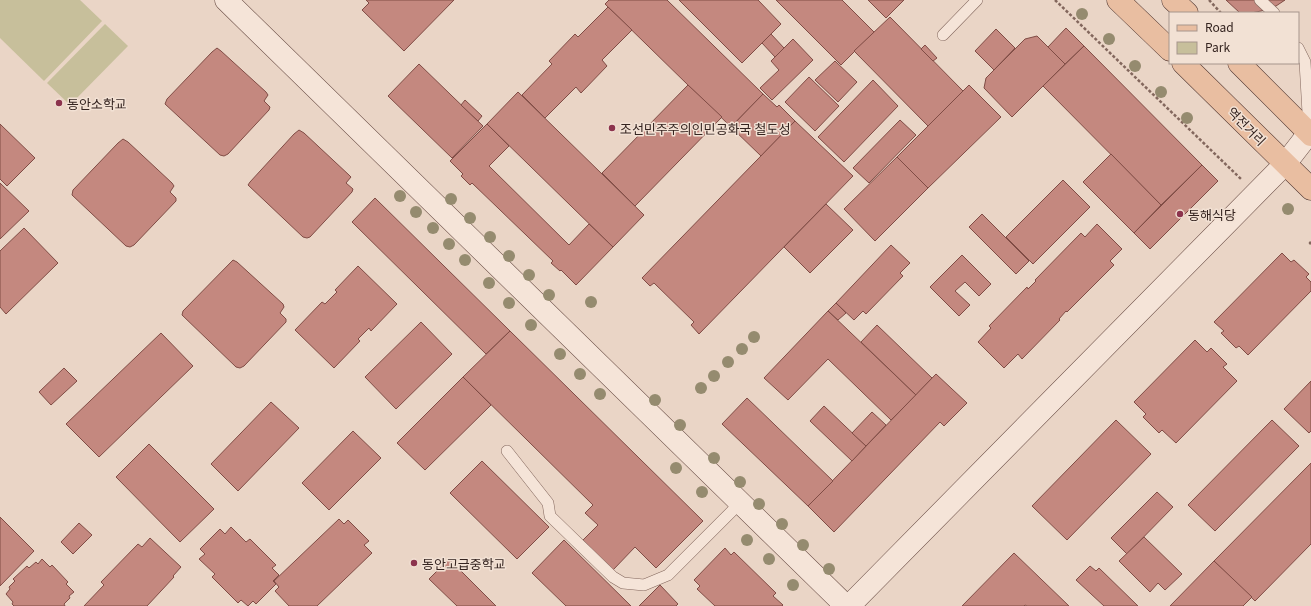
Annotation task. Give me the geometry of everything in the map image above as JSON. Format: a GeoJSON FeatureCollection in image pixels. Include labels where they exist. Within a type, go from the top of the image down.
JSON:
{"type":"FeatureCollection","features":[{"type":"Feature","properties":{"kind":"main road"},"geometry":{"type":"LineString","coordinates":[[1118,0],[1169,49]]}},
{"type":"Feature","properties":{"kind":"main road"},"geometry":{"type":"LineString","coordinates":[[1173,0],[1186,12]]}},
{"type":"Feature","properties":{"kind":"main road","name":"역전거리"},"geometry":{"type":"LineString","coordinates":[[1184,64],[1311,188]]}},
{"type":"Feature","properties":{"kind":"main road"},"geometry":{"type":"LineString","coordinates":[[1240,64],[1310,130]]}},
{"type":"Feature","properties":{"kind":"street"},"geometry":{"type":"LineString","coordinates":[[226,0],[846,606]]}},
{"type":"Feature","properties":{"kind":"street"},"geometry":{"type":"LineString","coordinates":[[849,606],[1256,194],[1285,164],[1310,130]]}},
{"type":"Feature","properties":{"kind":"lane"},"geometry":{"type":"LineString","coordinates":[[943,35],[977,0]]}},
{"type":"Feature","properties":{"kind":"lane"},"geometry":{"type":"LineString","coordinates":[[1260,0],[1273,12]]}},
{"type":"Feature","properties":{"kind":"lane"},"geometry":{"type":"LineString","coordinates":[[1299,50],[1305,62],[1310,130]]}},
{"type":"Feature","properties":{"kind":"lane"},"geometry":{"type":"LineString","coordinates":[[507,452],[548,503],[550,516],[613,577],[623,583],[644,585],[668,575],[740,502]]}},
{"type":"Feature","properties":{"kind":"path"},"geometry":{"type":"LineString","coordinates":[[1055,0],[1256,194]]}},
{"type":"Feature","properties":{"kind":"path"},"geometry":{"type":"LineString","coordinates":[[1209,0],[1220,12]]}},
{"type":"Feature","properties":{"kind":"green space"},"geometry":{"type":"Polygon","coordinates":[[[0,0],[80,0],[102,21],[44,81],[0,38],[0,0]]]}},
{"type":"Feature","properties":{"kind":"green space"},"geometry":{"type":"Polygon","coordinates":[[[105,24],[128,46],[70,105],[47,83],[105,24]]]}},
{"type":"Feature","properties":{"kind":"building"},"geometry":{"type":"Polygon","coordinates":[[[366,0],[454,0],[404,51],[362,10],[369,3],[366,0]]]}},
{"type":"Feature","properties":{"kind":"building"},"geometry":{"type":"Polygon","coordinates":[[[609,0],[667,0],[763,94],[731,127],[605,4],[609,0]]]}},
{"type":"Feature","properties":{"kind":"building"},"geometry":{"type":"Polygon","coordinates":[[[679,0],[758,0],[781,24],[742,63],[679,0]]]}},
{"type":"Feature","properties":{"kind":"building"},"geometry":{"type":"Polygon","coordinates":[[[776,0],[842,0],[874,32],[841,65],[776,0]]]}},
{"type":"Feature","properties":{"kind":"building"},"geometry":{"type":"Polygon","coordinates":[[[868,0],[904,0],[886,18],[868,0]]]}},
{"type":"Feature","properties":{"kind":"building"},"geometry":{"type":"Polygon","coordinates":[[[1226,0],[1285,0],[1276,6],[1261,11],[1239,12],[1226,0]]]}},
{"type":"Feature","properties":{"kind":"building"},"geometry":{"type":"Polygon","coordinates":[[[608,7],[632,30],[602,60],[607,66],[581,93],[576,87],[545,118],[522,95],[552,64],[549,61],[575,34],[578,37],[608,7]]]}},
{"type":"Feature","properties":{"kind":"building"},"geometry":{"type":"Polygon","coordinates":[[[890,17],[963,91],[928,126],[854,51],[890,17]]]}},
{"type":"Feature","properties":{"kind":"building"},"geometry":{"type":"Polygon","coordinates":[[[1066,28],[1084,46],[1065,64],[1048,47],[1066,28]]]}},
{"type":"Feature","properties":{"kind":"building"},"geometry":{"type":"Polygon","coordinates":[[[996,29],[1015,48],[994,70],[975,51],[996,29]]]}},
{"type":"Feature","properties":{"kind":"building"},"geometry":{"type":"Polygon","coordinates":[[[771,34],[784,48],[775,57],[762,43],[771,34]]]}},
{"type":"Feature","properties":{"kind":"building"},"geometry":{"type":"Polygon","coordinates":[[[1037,36],[1065,64],[1012,117],[984,88],[986,78],[1025,39],[1037,36]]]}},
{"type":"Feature","properties":{"kind":"building"},"geometry":{"type":"Polygon","coordinates":[[[793,39],[813,60],[772,100],[760,88],[779,70],[771,61],[793,39]]]}},
{"type":"Feature","properties":{"kind":"building"},"geometry":{"type":"Polygon","coordinates":[[[925,45],[937,58],[933,61],[921,49],[925,45]]]}},
{"type":"Feature","properties":{"kind":"building"},"geometry":{"type":"Polygon","coordinates":[[[1084,46],[1202,165],[1161,205],[1043,86],[1084,46]]]}},
{"type":"Feature","properties":{"kind":"building"},"geometry":{"type":"Polygon","coordinates":[[[217,48],[266,92],[268,95],[264,101],[270,107],[269,110],[228,154],[224,156],[220,155],[165,104],[167,99],[217,48]]]}},
{"type":"Feature","properties":{"kind":"building"},"geometry":{"type":"Polygon","coordinates":[[[835,61],[857,82],[838,102],[815,80],[835,61]]]}},
{"type":"Feature","properties":{"kind":"building"},"geometry":{"type":"Polygon","coordinates":[[[419,64],[483,126],[452,158],[388,96],[419,64]]]}},
{"type":"Feature","properties":{"kind":"building"},"geometry":{"type":"Polygon","coordinates":[[[809,77],[839,106],[815,131],[785,102],[809,77]]]}},
{"type":"Feature","properties":{"kind":"building"},"geometry":{"type":"Polygon","coordinates":[[[873,80],[898,106],[844,162],[818,137],[873,80]]]}},
{"type":"Feature","properties":{"kind":"building"},"geometry":{"type":"Polygon","coordinates":[[[688,85],[722,117],[635,206],[602,173],[688,85]]]}},
{"type":"Feature","properties":{"kind":"building"},"geometry":{"type":"Polygon","coordinates":[[[969,85],[1001,117],[928,188],[897,157],[969,85]]]}},
{"type":"Feature","properties":{"kind":"building"},"geometry":{"type":"Polygon","coordinates":[[[518,92],[644,215],[613,247],[487,124],[518,92]]]}},
{"type":"Feature","properties":{"kind":"building"},"geometry":{"type":"Polygon","coordinates":[[[763,94],[777,107],[779,105],[795,121],[761,156],[731,127],[763,94]]]}},
{"type":"Feature","properties":{"kind":"building"},"geometry":{"type":"Polygon","coordinates":[[[465,100],[482,116],[478,121],[461,105],[465,100]]]}},
{"type":"Feature","properties":{"kind":"building"},"geometry":{"type":"Polygon","coordinates":[[[900,120],[916,135],[869,183],[853,168],[900,120]]]}},
{"type":"Feature","properties":{"kind":"building"},"geometry":{"type":"Polygon","coordinates":[[[795,121],[853,176],[699,334],[691,325],[694,322],[654,283],[650,286],[642,278],[795,121]]]}},
{"type":"Feature","properties":{"kind":"building"},"geometry":{"type":"Polygon","coordinates":[[[0,124],[35,158],[7,186],[0,179],[0,124]]]}},
{"type":"Feature","properties":{"kind":"building"},"geometry":{"type":"Polygon","coordinates":[[[487,124],[509,146],[489,166],[569,245],[589,224],[613,247],[576,285],[561,270],[560,271],[551,263],[553,261],[472,183],[470,185],[461,176],[463,174],[450,161],[487,124]]]}},
{"type":"Feature","properties":{"kind":"building"},"geometry":{"type":"Polygon","coordinates":[[[299,130],[351,177],[346,183],[353,189],[352,192],[310,237],[307,238],[303,237],[248,185],[299,130]]]}},
{"type":"Feature","properties":{"kind":"building"},"geometry":{"type":"Polygon","coordinates":[[[123,139],[172,183],[174,186],[170,192],[176,198],[176,201],[134,245],[130,247],[126,246],[72,195],[73,190],[123,139]]]}},
{"type":"Feature","properties":{"kind":"building"},"geometry":{"type":"Polygon","coordinates":[[[1111,154],[1161,205],[1134,233],[1083,182],[1111,154]]]}},
{"type":"Feature","properties":{"kind":"building"},"geometry":{"type":"Polygon","coordinates":[[[897,157],[928,188],[875,241],[844,209],[897,157]]]}},
{"type":"Feature","properties":{"kind":"building"},"geometry":{"type":"Polygon","coordinates":[[[1202,165],[1218,181],[1150,249],[1134,233],[1202,165]]]}},
{"type":"Feature","properties":{"kind":"building"},"geometry":{"type":"Polygon","coordinates":[[[1063,180],[1090,207],[1033,264],[1006,237],[1063,180]]]}},
{"type":"Feature","properties":{"kind":"building"},"geometry":{"type":"Polygon","coordinates":[[[0,183],[29,211],[0,239],[0,183]]]}},
{"type":"Feature","properties":{"kind":"building"},"geometry":{"type":"Polygon","coordinates":[[[375,198],[510,331],[486,354],[352,222],[375,198]]]}},
{"type":"Feature","properties":{"kind":"building"},"geometry":{"type":"Polygon","coordinates":[[[826,204],[853,230],[810,273],[784,247],[826,204]]]}},
{"type":"Feature","properties":{"kind":"building"},"geometry":{"type":"Polygon","coordinates":[[[982,214],[1029,261],[1016,274],[969,227],[982,214]]]}},
{"type":"Feature","properties":{"kind":"building"},"geometry":{"type":"Polygon","coordinates":[[[1097,224],[1122,249],[1110,261],[1114,265],[1067,312],[1066,311],[1059,319],[1060,320],[1022,359],[1018,354],[1004,368],[978,342],[991,328],[989,326],[1027,287],[1028,289],[1036,281],[1035,280],[1081,233],[1085,237],[1097,224]]]}},
{"type":"Feature","properties":{"kind":"building"},"geometry":{"type":"Polygon","coordinates":[[[24,228],[58,263],[6,314],[0,307],[0,251],[24,228]]]}},
{"type":"Feature","properties":{"kind":"building"},"geometry":{"type":"Polygon","coordinates":[[[891,245],[910,263],[900,273],[903,276],[866,314],[863,311],[854,320],[836,303],[891,245]]]}},
{"type":"Feature","properties":{"kind":"building"},"geometry":{"type":"Polygon","coordinates":[[[1282,253],[1291,262],[1294,260],[1309,274],[1306,277],[1311,282],[1311,291],[1248,355],[1239,346],[1236,348],[1221,333],[1224,331],[1214,322],[1282,253]]]}},
{"type":"Feature","properties":{"kind":"building"},"geometry":{"type":"Polygon","coordinates":[[[962,255],[991,284],[979,296],[965,282],[955,291],[970,305],[959,316],[930,287],[962,255]]]}},
{"type":"Feature","properties":{"kind":"building"},"geometry":{"type":"Polygon","coordinates":[[[233,260],[283,304],[284,307],[280,313],[286,319],[286,322],[244,366],[240,368],[236,367],[182,315],[183,311],[233,260]]]}},
{"type":"Feature","properties":{"kind":"building"},"geometry":{"type":"Polygon","coordinates":[[[358,266],[397,304],[371,331],[369,328],[358,339],[360,341],[334,368],[295,330],[322,302],[325,304],[337,292],[335,290],[358,266]]]}},
{"type":"Feature","properties":{"kind":"building"},"geometry":{"type":"Polygon","coordinates":[[[836,303],[846,313],[838,320],[828,311],[836,303]]]}},
{"type":"Feature","properties":{"kind":"building"},"geometry":{"type":"Polygon","coordinates":[[[828,311],[916,395],[891,420],[828,359],[788,400],[764,378],[828,311]]]}},
{"type":"Feature","properties":{"kind":"building"},"geometry":{"type":"Polygon","coordinates":[[[421,322],[452,354],[396,409],[365,377],[421,322]]]}},
{"type":"Feature","properties":{"kind":"building"},"geometry":{"type":"Polygon","coordinates":[[[877,325],[932,378],[916,395],[861,342],[877,325]]]}},
{"type":"Feature","properties":{"kind":"building"},"geometry":{"type":"Polygon","coordinates":[[[510,331],[703,521],[656,568],[635,547],[613,570],[583,540],[598,525],[585,513],[593,505],[463,377],[510,331]]]}},
{"type":"Feature","properties":{"kind":"building"},"geometry":{"type":"Polygon","coordinates":[[[161,333],[193,366],[99,457],[66,424],[161,333]]]}},
{"type":"Feature","properties":{"kind":"building"},"geometry":{"type":"Polygon","coordinates":[[[1195,340],[1207,352],[1211,348],[1227,364],[1223,367],[1237,381],[1176,443],[1162,430],[1159,433],[1143,417],[1146,414],[1134,402],[1195,340]]]}},
{"type":"Feature","properties":{"kind":"building"},"geometry":{"type":"Polygon","coordinates":[[[64,368],[77,381],[51,405],[39,392],[64,368]]]}},
{"type":"Feature","properties":{"kind":"building"},"geometry":{"type":"Polygon","coordinates":[[[936,374],[967,403],[944,426],[940,422],[834,532],[808,506],[936,374]]]}},
{"type":"Feature","properties":{"kind":"building"},"geometry":{"type":"Polygon","coordinates":[[[463,377],[491,405],[425,470],[397,443],[463,377]]]}},
{"type":"Feature","properties":{"kind":"building"},"geometry":{"type":"Polygon","coordinates":[[[1311,381],[1311,431],[1309,433],[1284,409],[1311,381]]]}},
{"type":"Feature","properties":{"kind":"building"},"geometry":{"type":"Polygon","coordinates":[[[747,398],[833,481],[808,506],[722,424],[747,398]]]}},
{"type":"Feature","properties":{"kind":"building"},"geometry":{"type":"Polygon","coordinates":[[[271,402],[299,428],[238,491],[211,464],[271,402]]]}},
{"type":"Feature","properties":{"kind":"building"},"geometry":{"type":"Polygon","coordinates":[[[824,406],[866,446],[852,461],[810,421],[824,406]]]}},
{"type":"Feature","properties":{"kind":"building"},"geometry":{"type":"Polygon","coordinates":[[[872,412],[886,425],[866,446],[852,433],[872,412]]]}},
{"type":"Feature","properties":{"kind":"building"},"geometry":{"type":"Polygon","coordinates":[[[1116,420],[1151,454],[1067,540],[1032,506],[1116,420]]]}},
{"type":"Feature","properties":{"kind":"building"},"geometry":{"type":"Polygon","coordinates":[[[1272,420],[1299,446],[1215,531],[1188,505],[1272,420]]]}},
{"type":"Feature","properties":{"kind":"building"},"geometry":{"type":"Polygon","coordinates":[[[353,431],[381,458],[329,510],[302,483],[353,431]]]}},
{"type":"Feature","properties":{"kind":"building"},"geometry":{"type":"Polygon","coordinates":[[[149,444],[214,509],[180,542],[116,477],[149,444]]]}},
{"type":"Feature","properties":{"kind":"building"},"geometry":{"type":"Polygon","coordinates":[[[482,461],[549,527],[517,559],[450,493],[482,461]]]}},
{"type":"Feature","properties":{"kind":"building"},"geometry":{"type":"Polygon","coordinates":[[[1311,463],[1311,544],[1255,601],[1214,561],[1311,463]]]}},
{"type":"Feature","properties":{"kind":"building"},"geometry":{"type":"Polygon","coordinates":[[[1157,492],[1173,507],[1127,554],[1111,538],[1157,492]]]}},
{"type":"Feature","properties":{"kind":"building"},"geometry":{"type":"Polygon","coordinates":[[[0,517],[34,551],[0,586],[0,517]]]}},
{"type":"Feature","properties":{"kind":"building"},"geometry":{"type":"Polygon","coordinates":[[[339,519],[344,524],[348,520],[369,541],[364,545],[372,553],[317,606],[289,606],[275,591],[279,587],[274,581],[339,519]]]}},
{"type":"Feature","properties":{"kind":"building"},"geometry":{"type":"Polygon","coordinates":[[[79,523],[92,535],[73,554],[61,542],[79,523]]]}},
{"type":"Feature","properties":{"kind":"building"},"geometry":{"type":"Polygon","coordinates":[[[231,527],[246,542],[250,539],[276,565],[272,568],[279,575],[273,581],[276,584],[256,604],[253,601],[248,606],[241,600],[238,603],[212,577],[215,574],[199,559],[205,554],[200,549],[220,529],[225,534],[231,527]]]}},
{"type":"Feature","properties":{"kind":"building"},"geometry":{"type":"Polygon","coordinates":[[[1144,537],[1182,574],[1165,590],[1158,583],[1150,592],[1119,561],[1144,537]]]}},
{"type":"Feature","properties":{"kind":"building"},"geometry":{"type":"Polygon","coordinates":[[[150,538],[181,567],[173,576],[174,577],[147,606],[84,606],[104,585],[101,582],[138,544],[142,547],[150,538]]]}},
{"type":"Feature","properties":{"kind":"building"},"geometry":{"type":"Polygon","coordinates":[[[564,540],[631,606],[566,606],[532,573],[564,540]]]}},
{"type":"Feature","properties":{"kind":"building"},"geometry":{"type":"Polygon","coordinates":[[[725,548],[731,555],[734,552],[776,593],[773,596],[783,605],[782,606],[715,606],[697,589],[700,586],[694,580],[725,548]]]}},
{"type":"Feature","properties":{"kind":"building"},"geometry":{"type":"Polygon","coordinates":[[[1014,553],[1069,606],[962,606],[1014,553]]]}},
{"type":"Feature","properties":{"kind":"building"},"geometry":{"type":"Polygon","coordinates":[[[42,559],[50,567],[52,565],[68,582],[66,584],[74,592],[69,596],[70,598],[64,604],[65,606],[14,606],[12,604],[13,602],[6,594],[10,589],[9,587],[15,581],[13,579],[27,566],[29,568],[36,562],[38,564],[42,559]]]}},
{"type":"Feature","properties":{"kind":"building"},"geometry":{"type":"Polygon","coordinates":[[[449,559],[496,606],[457,606],[429,579],[449,559]]]}},
{"type":"Feature","properties":{"kind":"building"},"geometry":{"type":"Polygon","coordinates":[[[1214,561],[1252,597],[1243,606],[1170,606],[1214,561]]]}},
{"type":"Feature","properties":{"kind":"building"},"geometry":{"type":"Polygon","coordinates":[[[1090,566],[1096,571],[1099,568],[1138,606],[1104,606],[1076,580],[1090,566]]]}},
{"type":"Feature","properties":{"kind":"building"},"geometry":{"type":"Polygon","coordinates":[[[660,585],[678,604],[676,606],[639,606],[660,585]]]}},
{"type":"Feature","properties":{"kind":"place","name":"동안소학교"},"geometry":{"type":"Point","coordinates":[59,103]}},
{"type":"Feature","properties":{"kind":"place","name":"조선민주주의인민공화국 철도성"},"geometry":{"type":"Point","coordinates":[612,128]}},
{"type":"Feature","properties":{"kind":"place","name":"동해식당"},"geometry":{"type":"Point","coordinates":[1180,214]}},
{"type":"Feature","properties":{"kind":"place","name":"동안고급중학교"},"geometry":{"type":"Point","coordinates":[414,563]}}]}
